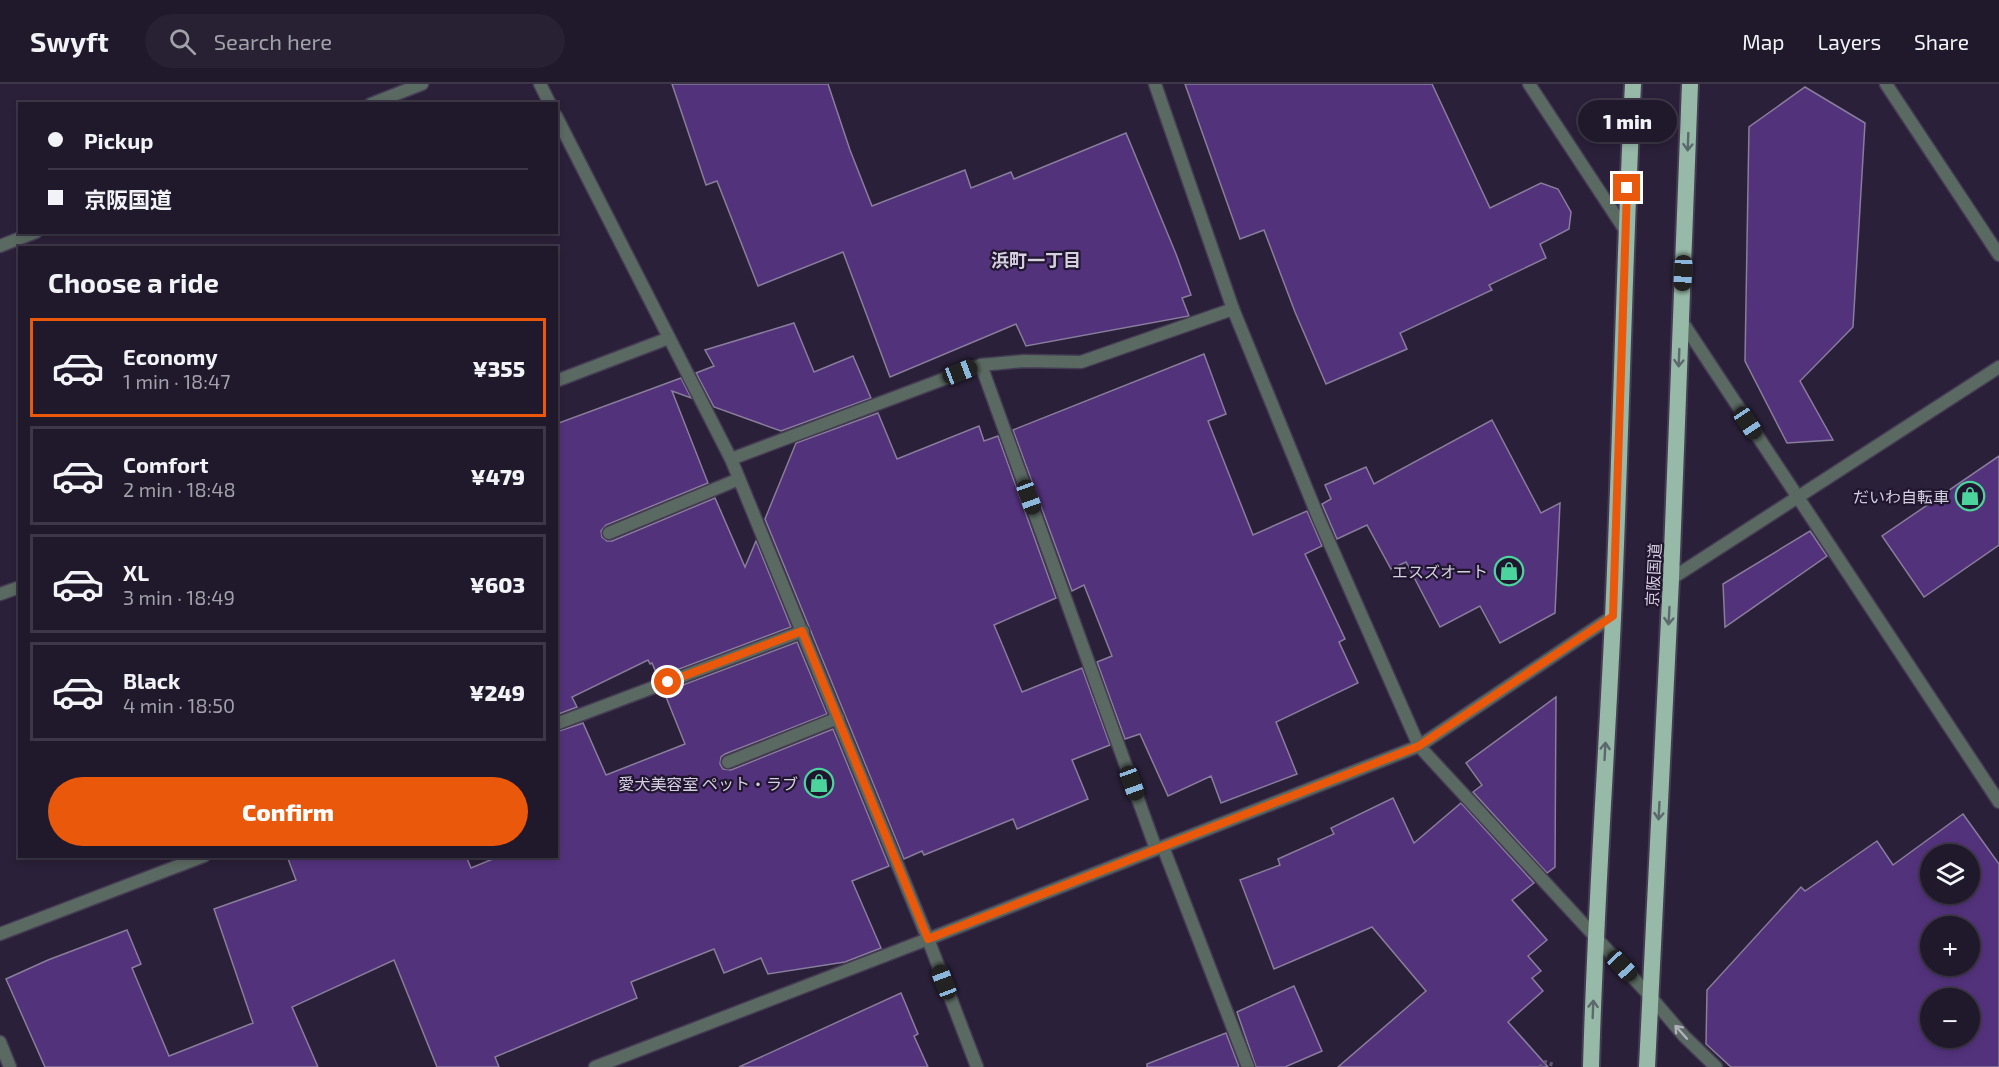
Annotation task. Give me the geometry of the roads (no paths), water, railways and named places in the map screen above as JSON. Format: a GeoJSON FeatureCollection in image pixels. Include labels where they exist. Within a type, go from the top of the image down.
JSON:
{"type":"FeatureCollection","features":[{"type":"Feature","properties":{"kind":"highway"},"geometry":{"type":"LineString","coordinates":[[1591,1067],[1595,937],[1613,616],[1625,230],[1633,84]]}},
{"type":"Feature","properties":{"kind":"highway","name":"京阪国道"},"geometry":{"type":"LineString","coordinates":[[1647,1067],[1671,579],[1690,84]]}},
{"type":"Feature","properties":{"kind":"street"},"geometry":{"type":"LineString","coordinates":[[376,102],[422,84]]}},
{"type":"Feature","properties":{"kind":"street"},"geometry":{"type":"LineString","coordinates":[[540,84],[549,102]]}},
{"type":"Feature","properties":{"kind":"street"},"geometry":{"type":"LineString","coordinates":[[1155,84],[1233,309],[1324,530],[1419,746],[1649,995],[1684,1036],[1716,1067]]}},
{"type":"Feature","properties":{"kind":"street"},"geometry":{"type":"LineString","coordinates":[[1528,84],[1625,230]]}},
{"type":"Feature","properties":{"kind":"street"},"geometry":{"type":"LineString","coordinates":[[1886,84],[1999,255]]}},
{"type":"Feature","properties":{"kind":"street"},"geometry":{"type":"LineString","coordinates":[[558,120],[740,479],[928,939],[977,1067]]}},
{"type":"Feature","properties":{"kind":"street"},"geometry":{"type":"LineString","coordinates":[[0,246],[31,234]]}},
{"type":"Feature","properties":{"kind":"street"},"geometry":{"type":"LineString","coordinates":[[731,459],[981,365],[1024,361],[1081,362],[1233,309]]}},
{"type":"Feature","properties":{"kind":"street"},"geometry":{"type":"LineString","coordinates":[[1680,321],[1999,802]]}},
{"type":"Feature","properties":{"kind":"street"},"geometry":{"type":"LineString","coordinates":[[558,380],[669,338]]}},
{"type":"Feature","properties":{"kind":"street"},"geometry":{"type":"LineString","coordinates":[[981,365],[1159,848],[1248,1067]]}},
{"type":"Feature","properties":{"kind":"street"},"geometry":{"type":"LineString","coordinates":[[1671,579],[1999,367]]}},
{"type":"Feature","properties":{"kind":"street"},"geometry":{"type":"LineString","coordinates":[[609,533],[740,479]]}},
{"type":"Feature","properties":{"kind":"street"},"geometry":{"type":"LineString","coordinates":[[0,594],[18,588]]}},
{"type":"Feature","properties":{"kind":"street"},"geometry":{"type":"LineString","coordinates":[[595,1067],[1419,746],[1613,616]]}},
{"type":"Feature","properties":{"kind":"street"},"geometry":{"type":"LineString","coordinates":[[558,723],[802,631]]}},
{"type":"Feature","properties":{"kind":"street"},"geometry":{"type":"LineString","coordinates":[[728,762],[838,718]]}},
{"type":"Feature","properties":{"kind":"street"},"geometry":{"type":"LineString","coordinates":[[0,934],[199,858]]}},
{"type":"Feature","properties":{"kind":"street"},"geometry":{"type":"LineString","coordinates":[[0,1042],[10,1067]]}},
{"type":"Feature","properties":{"kind":"place","name":"だいわ自転車"},"geometry":{"type":"Point","coordinates":[1970,496]}},
{"type":"Feature","properties":{"kind":"place","name":"エスズオート"},"geometry":{"type":"Point","coordinates":[1509,571]}},
{"type":"Feature","properties":{"kind":"place","name":"愛犬美容室 ペット・ラブ"},"geometry":{"type":"Point","coordinates":[819,783]}},
{"type":"Feature","properties":{"kind":"district","name":"浜町一丁目"},"geometry":{"type":"Point","coordinates":[1036,260]}}]}
